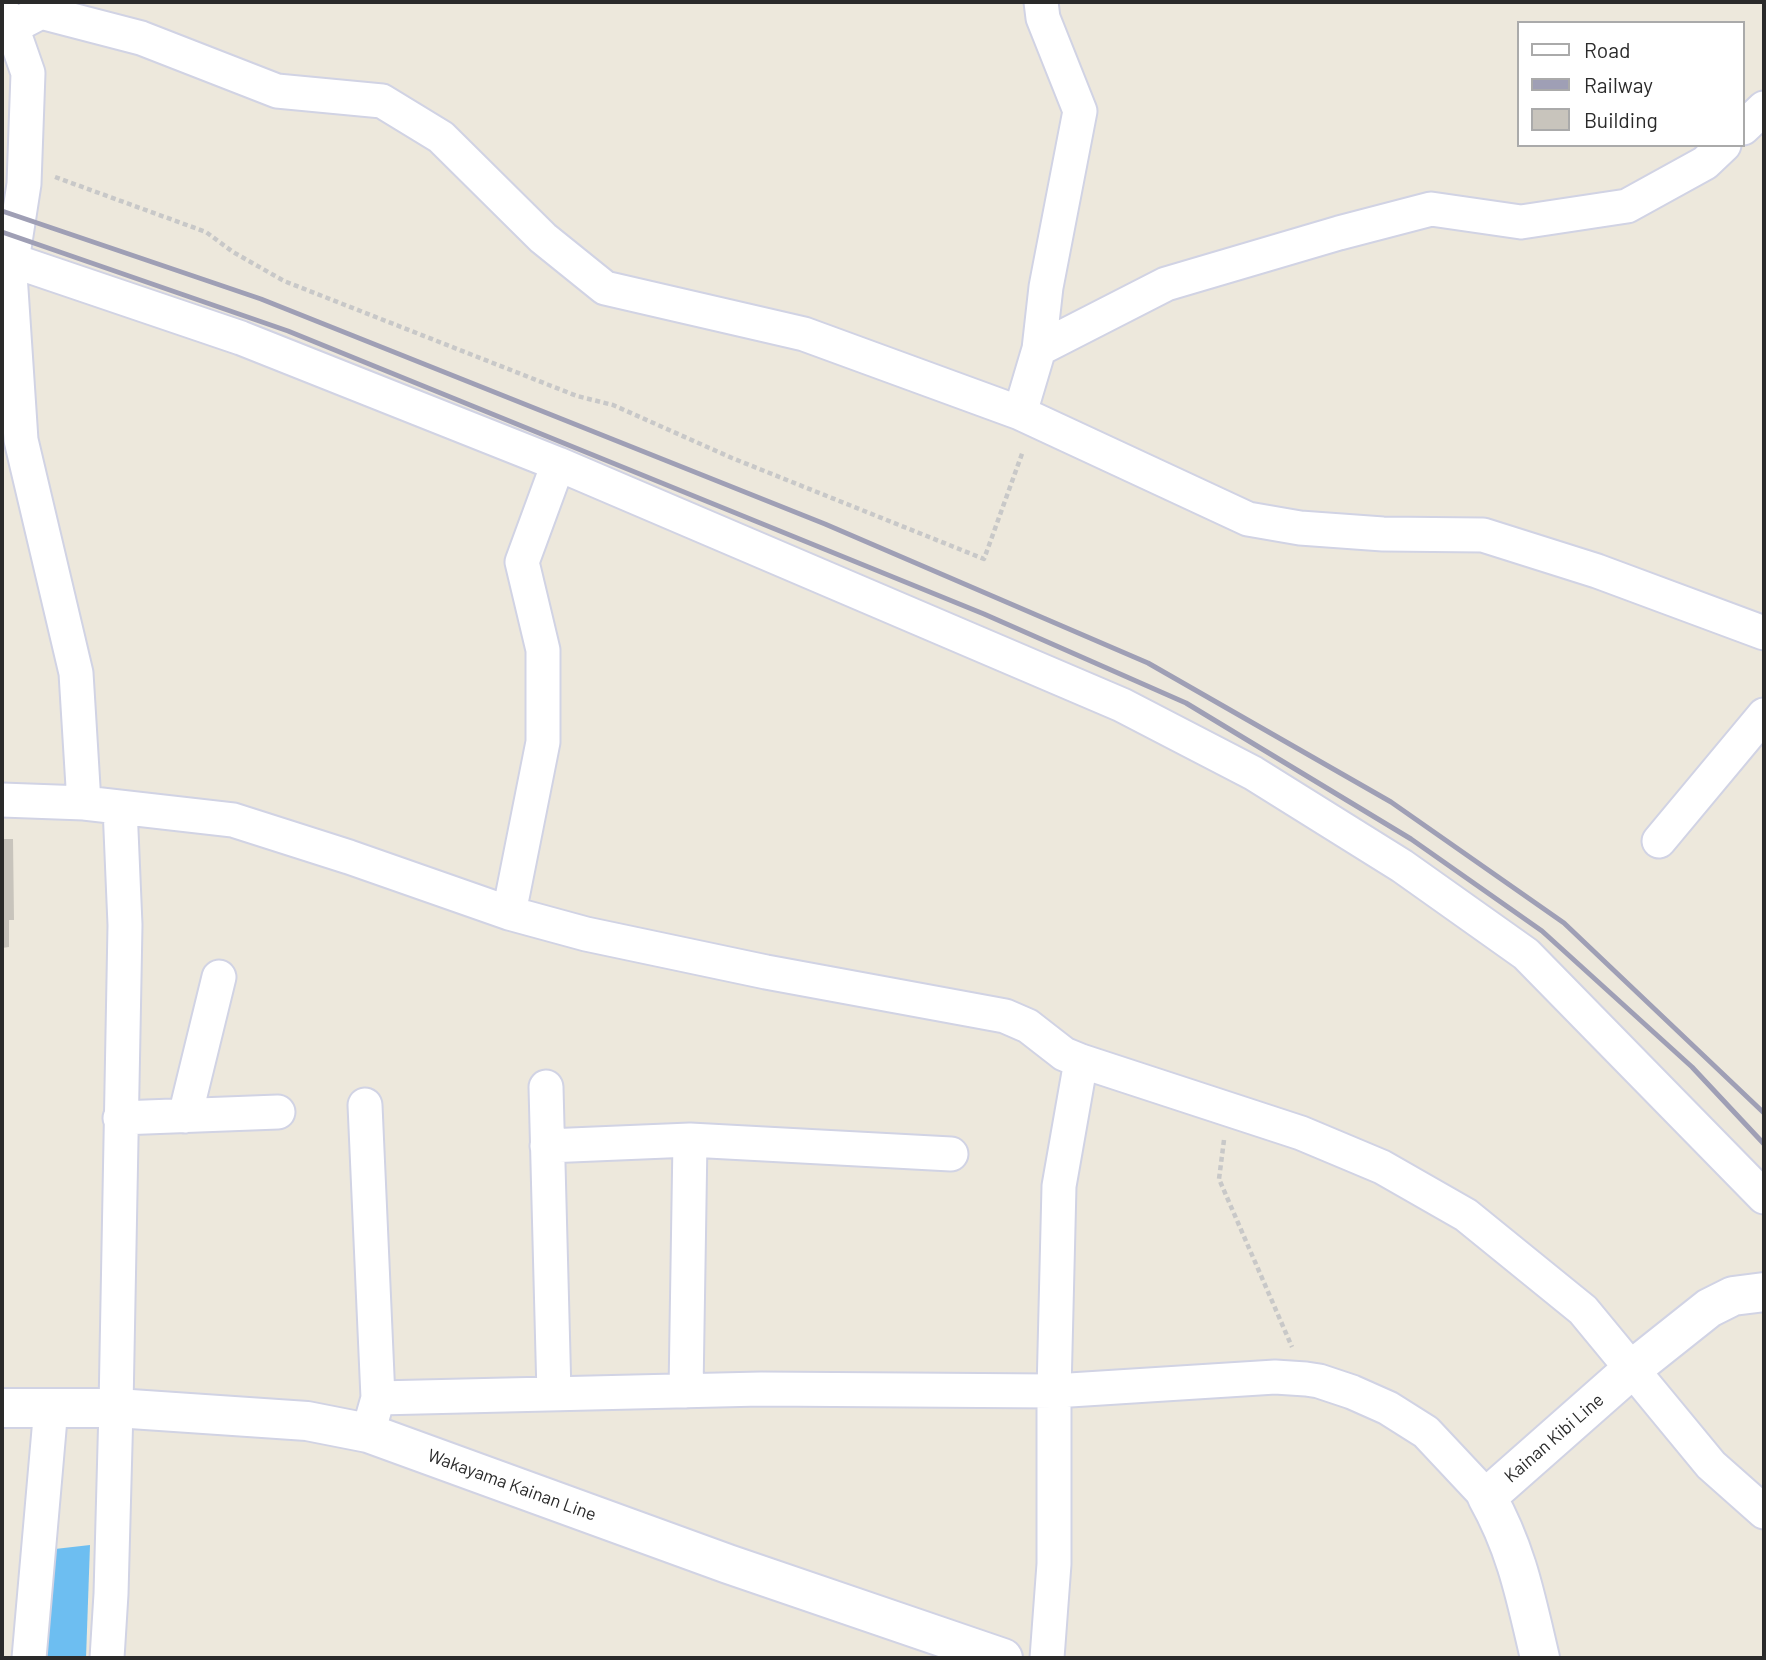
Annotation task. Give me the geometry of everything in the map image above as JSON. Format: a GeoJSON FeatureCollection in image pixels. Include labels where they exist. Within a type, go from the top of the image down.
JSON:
{"type":"FeatureCollection","features":[{"type":"Feature","properties":{"kind":"main road","name":"Kainan Kibi Line"},"geometry":{"type":"LineString","coordinates":[[1487,1497],[1631,1370],[1709,1308],[1733,1296],[1764,1292]]}},
{"type":"Feature","properties":{"kind":"main road","name":"Wakayama Kainan Line"},"geometry":{"type":"LineString","coordinates":[[2,1408],[116,1408],[307,1421],[373,1415],[728,1564],[1003,1658]]}},
{"type":"Feature","properties":{"kind":"main road"},"geometry":{"type":"LineString","coordinates":[[1487,1497],[1504,1526],[1516,1561],[1539,1658]]}},
{"type":"Feature","properties":{"kind":"street"},"geometry":{"type":"LineString","coordinates":[[1027,417],[1046,287],[1080,111],[1043,18],[1041,2]]}},
{"type":"Feature","properties":{"kind":"street"},"geometry":{"type":"LineString","coordinates":[[84,803],[76,673],[21,440],[7,258],[28,73],[7,18],[41,12],[141,38],[277,91],[382,101],[441,137],[543,238],[605,288],[804,334],[1027,417],[1248,519],[1300,528],[1342,531],[1483,535],[1597,571],[1764,633]]}},
{"type":"Feature","properties":{"kind":"street"},"geometry":{"type":"LineString","coordinates":[[1745,126],[1764,108]]}},
{"type":"Feature","properties":{"kind":"street"},"geometry":{"type":"LineString","coordinates":[[1039,349],[1166,284],[1431,209],[1521,222],[1627,206],[1704,163],[1722,147]]}},
{"type":"Feature","properties":{"kind":"street"},"geometry":{"type":"LineString","coordinates":[[7,258],[241,338],[558,464],[1122,705],[1253,773],[1402,866],[1526,954],[1764,1197]]}},
{"type":"Feature","properties":{"kind":"street"},"geometry":{"type":"LineString","coordinates":[[509,913],[543,742],[543,650],[522,562],[558,464]]}},
{"type":"Feature","properties":{"kind":"street"},"geometry":{"type":"LineString","coordinates":[[1660,842],[1764,715]]}},
{"type":"Feature","properties":{"kind":"street"},"geometry":{"type":"LineString","coordinates":[[2,800],[84,803],[233,820],[509,913],[586,934],[741,967],[1004,1016],[1028,1026],[1064,1054],[1081,1061],[1301,1133],[1382,1167],[1466,1214],[1583,1310],[1712,1465],[1764,1512]]}},
{"type":"Feature","properties":{"kind":"street"},"geometry":{"type":"LineString","coordinates":[[107,1658],[116,1408],[124,925],[120,807]]}},
{"type":"Feature","properties":{"kind":"street"},"geometry":{"type":"LineString","coordinates":[[185,1116],[219,976]]}},
{"type":"Feature","properties":{"kind":"street"},"geometry":{"type":"LineString","coordinates":[[1047,1658],[1054,1564],[1054,1391],[1059,1186],[1081,1061]]}},
{"type":"Feature","properties":{"kind":"street"},"geometry":{"type":"LineString","coordinates":[[545,1087],[554,1394]]}},
{"type":"Feature","properties":{"kind":"street"},"geometry":{"type":"LineString","coordinates":[[365,1105],[373,1415],[554,1394],[686,1391],[1054,1391],[1275,1377],[1306,1379],[1319,1381],[1376,1402],[1426,1432],[1487,1497]]}},
{"type":"Feature","properties":{"kind":"street"},"geometry":{"type":"LineString","coordinates":[[120,1118],[278,1112]]}},
{"type":"Feature","properties":{"kind":"street"},"geometry":{"type":"LineString","coordinates":[[686,1391],[690,1140]]}},
{"type":"Feature","properties":{"kind":"street"},"geometry":{"type":"LineString","coordinates":[[547,1146],[690,1140],[951,1154]]}},
{"type":"Feature","properties":{"kind":"street"},"geometry":{"type":"LineString","coordinates":[[29,1658],[51,1407]]}},
{"type":"Feature","properties":{"kind":"path"},"geometry":{"type":"LineString","coordinates":[[17,176],[205,232],[233,253],[284,281],[577,396],[613,405],[732,458],[984,559],[1027,417]]}},
{"type":"Feature","properties":{"kind":"path"},"geometry":{"type":"LineString","coordinates":[[1230,1108],[1219,1179],[1306,1379]]}},
{"type":"Feature","properties":{"kind":"water"},"geometry":{"type":"Polygon","coordinates":[[[90,1545],[86,1658],[45,1658],[55,1549],[90,1545]]]}},
{"type":"Feature","properties":{"kind":"building"},"geometry":{"type":"Polygon","coordinates":[[[2,839],[13,839],[14,920],[9,920],[9,947],[2,948],[2,839]]]}},
{"type":"Feature","properties":{"kind":"railway"},"geometry":{"type":"LineString","coordinates":[[2,211],[261,299],[825,524],[1148,663],[1391,802],[1564,923],[1764,1113]]}},
{"type":"Feature","properties":{"kind":"railway"},"geometry":{"type":"LineString","coordinates":[[2,232],[288,331],[984,614],[1186,703],[1411,839],[1542,931],[1692,1067],[1764,1144]]}}]}
